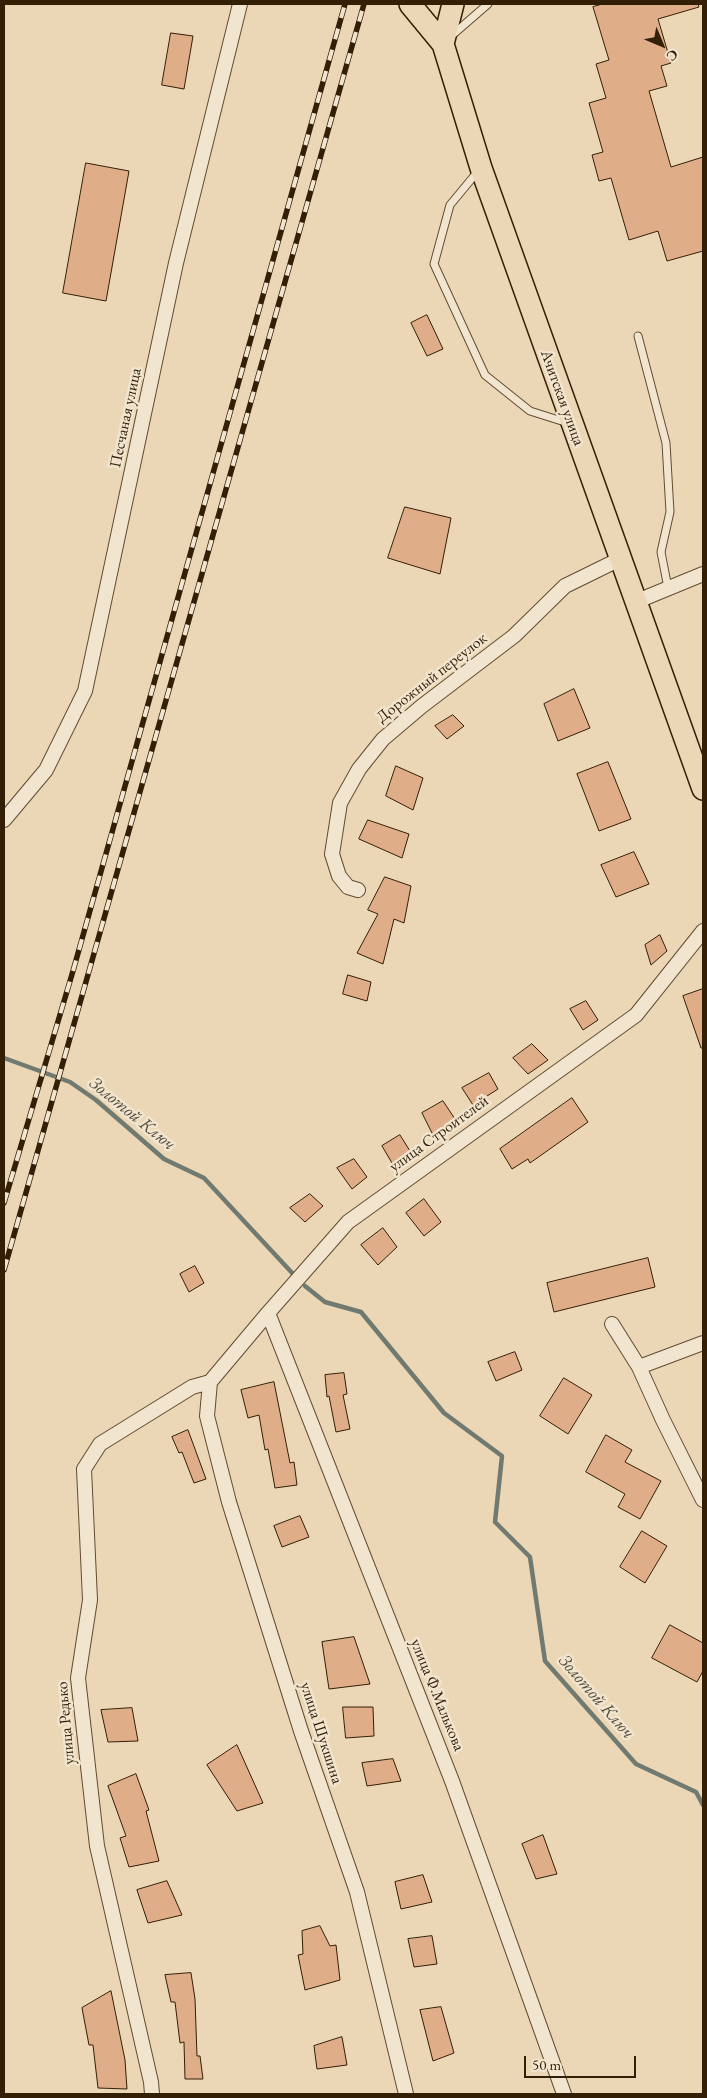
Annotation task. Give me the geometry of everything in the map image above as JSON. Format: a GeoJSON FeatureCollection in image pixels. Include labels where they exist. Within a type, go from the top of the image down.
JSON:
{"type":"FeatureCollection","features":[{"type":"Feature","properties":{"kind":"main road"},"geometry":{"type":"LineString","coordinates":[[410,4],[443,44]]}},
{"type":"Feature","properties":{"kind":"main road"},"geometry":{"type":"LineString","coordinates":[[443,44],[453,4]]}},
{"type":"Feature","properties":{"kind":"main road","name":"Ачитская улица"},"geometry":{"type":"LineString","coordinates":[[443,44],[481,168],[703,789]]}},
{"type":"Feature","properties":{"kind":"street","name":"Песчаная улица"},"geometry":{"type":"LineString","coordinates":[[4,820],[46,770],[86,691],[176,263],[240,4]]}},
{"type":"Feature","properties":{"kind":"street","name":"Дорожный переулок"},"geometry":{"type":"LineString","coordinates":[[358,890],[348,887],[339,876],[332,854],[340,803],[359,769],[384,739],[422,706],[514,636],[565,586],[620,559]]}},
{"type":"Feature","properties":{"kind":"street"},"geometry":{"type":"LineString","coordinates":[[635,602],[703,574]]}},
{"type":"Feature","properties":{"kind":"street","name":"улица Строителей"},"geometry":{"type":"LineString","coordinates":[[210,1382],[348,1222],[636,1015],[703,931]]}},
{"type":"Feature","properties":{"kind":"street","name":"улица Ф.Малькова"},"geometry":{"type":"LineString","coordinates":[[268,1313],[452,1781],[564,2094]]}},
{"type":"Feature","properties":{"kind":"street"},"geometry":{"type":"LineString","coordinates":[[612,1324],[639,1367],[703,1500]]}},
{"type":"Feature","properties":{"kind":"street"},"geometry":{"type":"LineString","coordinates":[[639,1367],[703,1343]]}},
{"type":"Feature","properties":{"kind":"street","name":"улица Редько"},"geometry":{"type":"LineString","coordinates":[[152,2094],[151,2082],[97,1846],[78,1678],[90,1600],[84,1469],[100,1444],[192,1387],[210,1382]]}},
{"type":"Feature","properties":{"kind":"street","name":"улица Шукшина"},"geometry":{"type":"LineString","coordinates":[[210,1382],[207,1416],[229,1502],[302,1731],[357,1892],[406,2094]]}},
{"type":"Feature","properties":{"kind":"lane"},"geometry":{"type":"LineString","coordinates":[[443,44],[488,4]]}},
{"type":"Feature","properties":{"kind":"lane"},"geometry":{"type":"LineString","coordinates":[[481,168],[450,205],[434,264],[485,375],[530,411],[571,424]]}},
{"type":"Feature","properties":{"kind":"lane"},"geometry":{"type":"LineString","coordinates":[[638,336],[666,442],[670,512],[661,552],[668,588]]}},
{"type":"Feature","properties":{"kind":"building"},"geometry":{"type":"Polygon","coordinates":[[[603,4],[698,4],[699,7],[658,19],[671,63],[661,66],[667,86],[649,91],[671,167],[703,157],[703,251],[667,261],[658,231],[629,240],[611,178],[599,181],[592,155],[603,152],[589,103],[606,98],[596,64],[609,60],[593,7],[603,4]]]}},
{"type":"Feature","properties":{"kind":"building"},"geometry":{"type":"Polygon","coordinates":[[[171,33],[193,36],[184,89],[162,85],[171,33]]]}},
{"type":"Feature","properties":{"kind":"building"},"geometry":{"type":"Polygon","coordinates":[[[86,163],[129,171],[106,301],[63,293],[86,163]]]}},
{"type":"Feature","properties":{"kind":"building"},"geometry":{"type":"Polygon","coordinates":[[[427,315],[443,349],[427,356],[411,323],[427,315]]]}},
{"type":"Feature","properties":{"kind":"building"},"geometry":{"type":"Polygon","coordinates":[[[405,507],[451,518],[440,574],[388,558],[405,507]]]}},
{"type":"Feature","properties":{"kind":"building"},"geometry":{"type":"Polygon","coordinates":[[[574,689],[590,728],[558,741],[544,704],[574,689]]]}},
{"type":"Feature","properties":{"kind":"building"},"geometry":{"type":"Polygon","coordinates":[[[453,715],[464,726],[447,739],[435,726],[453,715]]]}},
{"type":"Feature","properties":{"kind":"building"},"geometry":{"type":"Polygon","coordinates":[[[608,762],[631,819],[599,831],[577,774],[608,762]]]}},
{"type":"Feature","properties":{"kind":"building"},"geometry":{"type":"Polygon","coordinates":[[[396,766],[423,778],[413,810],[386,796],[396,766]]]}},
{"type":"Feature","properties":{"kind":"building"},"geometry":{"type":"Polygon","coordinates":[[[368,820],[409,834],[402,858],[359,839],[368,820]]]}},
{"type":"Feature","properties":{"kind":"building"},"geometry":{"type":"Polygon","coordinates":[[[634,852],[649,884],[616,897],[601,865],[634,852]]]}},
{"type":"Feature","properties":{"kind":"building"},"geometry":{"type":"Polygon","coordinates":[[[385,877],[411,886],[404,923],[394,919],[383,964],[357,953],[378,914],[368,910],[385,877]]]}},
{"type":"Feature","properties":{"kind":"building"},"geometry":{"type":"Polygon","coordinates":[[[660,935],[667,951],[651,965],[645,945],[660,935]]]}},
{"type":"Feature","properties":{"kind":"building"},"geometry":{"type":"Polygon","coordinates":[[[348,975],[371,982],[367,1001],[343,994],[348,975]]]}},
{"type":"Feature","properties":{"kind":"building"},"geometry":{"type":"Polygon","coordinates":[[[703,989],[703,1048],[701,1048],[683,996],[703,989]]]}},
{"type":"Feature","properties":{"kind":"building"},"geometry":{"type":"Polygon","coordinates":[[[586,1001],[598,1020],[583,1030],[570,1009],[586,1001]]]}},
{"type":"Feature","properties":{"kind":"building"},"geometry":{"type":"Polygon","coordinates":[[[532,1044],[548,1060],[528,1074],[513,1058],[532,1044]]]}},
{"type":"Feature","properties":{"kind":"building"},"geometry":{"type":"Polygon","coordinates":[[[489,1073],[498,1089],[473,1105],[462,1088],[489,1073]]]}},
{"type":"Feature","properties":{"kind":"building"},"geometry":{"type":"Polygon","coordinates":[[[572,1098],[588,1122],[530,1163],[528,1159],[512,1169],[500,1149],[572,1098]]]}},
{"type":"Feature","properties":{"kind":"building"},"geometry":{"type":"Polygon","coordinates":[[[443,1101],[455,1119],[433,1135],[422,1113],[443,1101]]]}},
{"type":"Feature","properties":{"kind":"building"},"geometry":{"type":"Polygon","coordinates":[[[400,1135],[410,1151],[392,1163],[382,1146],[400,1135]]]}},
{"type":"Feature","properties":{"kind":"building"},"geometry":{"type":"Polygon","coordinates":[[[354,1159],[367,1177],[352,1189],[337,1168],[354,1159]]]}},
{"type":"Feature","properties":{"kind":"building"},"geometry":{"type":"Polygon","coordinates":[[[310,1194],[323,1206],[305,1222],[290,1208],[310,1194]]]}},
{"type":"Feature","properties":{"kind":"building"},"geometry":{"type":"Polygon","coordinates":[[[424,1199],[441,1222],[424,1236],[406,1213],[424,1199]]]}},
{"type":"Feature","properties":{"kind":"building"},"geometry":{"type":"Polygon","coordinates":[[[383,1228],[397,1247],[378,1265],[361,1245],[383,1228]]]}},
{"type":"Feature","properties":{"kind":"building"},"geometry":{"type":"Polygon","coordinates":[[[648,1258],[655,1287],[554,1312],[547,1283],[648,1258]]]}},
{"type":"Feature","properties":{"kind":"building"},"geometry":{"type":"Polygon","coordinates":[[[195,1266],[204,1283],[189,1292],[180,1274],[195,1266]]]}},
{"type":"Feature","properties":{"kind":"building"},"geometry":{"type":"Polygon","coordinates":[[[515,1352],[522,1370],[496,1381],[488,1362],[515,1352]]]}},
{"type":"Feature","properties":{"kind":"building"},"geometry":{"type":"Polygon","coordinates":[[[344,1373],[347,1394],[343,1395],[350,1429],[336,1432],[329,1396],[327,1397],[325,1375],[344,1373]]]}},
{"type":"Feature","properties":{"kind":"building"},"geometry":{"type":"Polygon","coordinates":[[[564,1378],[592,1395],[568,1434],[540,1416],[564,1378]]]}},
{"type":"Feature","properties":{"kind":"building"},"geometry":{"type":"Polygon","coordinates":[[[274,1382],[290,1463],[294,1462],[297,1485],[275,1488],[268,1449],[265,1450],[259,1415],[248,1418],[241,1390],[274,1382]]]}},
{"type":"Feature","properties":{"kind":"building"},"geometry":{"type":"Polygon","coordinates":[[[188,1430],[206,1479],[194,1483],[182,1452],[179,1453],[172,1437],[188,1430]]]}},
{"type":"Feature","properties":{"kind":"building"},"geometry":{"type":"Polygon","coordinates":[[[606,1435],[632,1450],[625,1462],[661,1481],[640,1519],[618,1507],[625,1494],[586,1472],[606,1435]]]}},
{"type":"Feature","properties":{"kind":"building"},"geometry":{"type":"Polygon","coordinates":[[[300,1516],[309,1537],[282,1547],[274,1526],[300,1516]]]}},
{"type":"Feature","properties":{"kind":"building"},"geometry":{"type":"Polygon","coordinates":[[[642,1531],[667,1546],[645,1583],[620,1567],[642,1531]]]}},
{"type":"Feature","properties":{"kind":"building"},"geometry":{"type":"Polygon","coordinates":[[[670,1625],[703,1643],[703,1671],[697,1682],[652,1658],[670,1625]]]}},
{"type":"Feature","properties":{"kind":"building"},"geometry":{"type":"Polygon","coordinates":[[[354,1637],[370,1684],[329,1689],[322,1642],[354,1637]]]}},
{"type":"Feature","properties":{"kind":"building"},"geometry":{"type":"Polygon","coordinates":[[[343,1707],[373,1707],[374,1736],[346,1738],[343,1707]]]}},
{"type":"Feature","properties":{"kind":"building"},"geometry":{"type":"Polygon","coordinates":[[[132,1708],[138,1741],[108,1742],[101,1710],[132,1708]]]}},
{"type":"Feature","properties":{"kind":"building"},"geometry":{"type":"Polygon","coordinates":[[[237,1745],[263,1803],[237,1811],[207,1765],[237,1745]]]}},
{"type":"Feature","properties":{"kind":"building"},"geometry":{"type":"Polygon","coordinates":[[[393,1759],[401,1781],[367,1786],[362,1763],[393,1759]]]}},
{"type":"Feature","properties":{"kind":"building"},"geometry":{"type":"Polygon","coordinates":[[[136,1774],[149,1810],[146,1811],[159,1861],[129,1867],[120,1838],[126,1836],[108,1786],[136,1774]]]}},
{"type":"Feature","properties":{"kind":"building"},"geometry":{"type":"Polygon","coordinates":[[[543,1835],[557,1874],[536,1879],[522,1844],[543,1835]]]}},
{"type":"Feature","properties":{"kind":"building"},"geometry":{"type":"Polygon","coordinates":[[[423,1875],[432,1902],[401,1909],[395,1882],[423,1875]]]}},
{"type":"Feature","properties":{"kind":"building"},"geometry":{"type":"Polygon","coordinates":[[[167,1881],[182,1915],[148,1923],[137,1890],[167,1881]]]}},
{"type":"Feature","properties":{"kind":"building"},"geometry":{"type":"Polygon","coordinates":[[[320,1926],[330,1946],[336,1945],[340,1980],[305,1990],[298,1955],[303,1954],[302,1931],[320,1926]]]}},
{"type":"Feature","properties":{"kind":"building"},"geometry":{"type":"Polygon","coordinates":[[[432,1936],[437,1964],[414,1967],[408,1939],[432,1936]]]}},
{"type":"Feature","properties":{"kind":"building"},"geometry":{"type":"Polygon","coordinates":[[[191,1973],[195,1999],[197,2056],[200,2056],[203,2079],[185,2079],[184,2042],[180,2043],[175,2002],[171,2002],[165,1975],[191,1973]]]}},
{"type":"Feature","properties":{"kind":"building"},"geometry":{"type":"Polygon","coordinates":[[[111,1991],[125,2060],[127,2089],[98,2088],[93,2045],[89,2045],[82,2008],[111,1991]]]}},
{"type":"Feature","properties":{"kind":"building"},"geometry":{"type":"Polygon","coordinates":[[[441,2007],[454,2053],[433,2061],[420,2010],[441,2007]]]}},
{"type":"Feature","properties":{"kind":"building"},"geometry":{"type":"Polygon","coordinates":[[[342,2037],[347,2065],[317,2069],[314,2046],[342,2037]]]}},
{"type":"Feature","properties":{"kind":"waterway","name":"Золотой Ключ"},"geometry":{"type":"LineString","coordinates":[[4,1058],[70,1082],[96,1100],[164,1159],[204,1178],[294,1275]]}},
{"type":"Feature","properties":{"kind":"waterway","name":"Золотой Ключ"},"geometry":{"type":"LineString","coordinates":[[305,1286],[325,1302],[361,1312],[444,1413],[502,1456],[495,1522],[530,1557],[545,1661],[636,1764],[696,1792],[703,1805]]}},
{"type":"Feature","properties":{"kind":"railway"},"geometry":{"type":"LineString","coordinates":[[4,1203],[73,971],[345,4]]}},
{"type":"Feature","properties":{"kind":"railway"},"geometry":{"type":"LineString","coordinates":[[4,1270],[364,4]]}}]}
